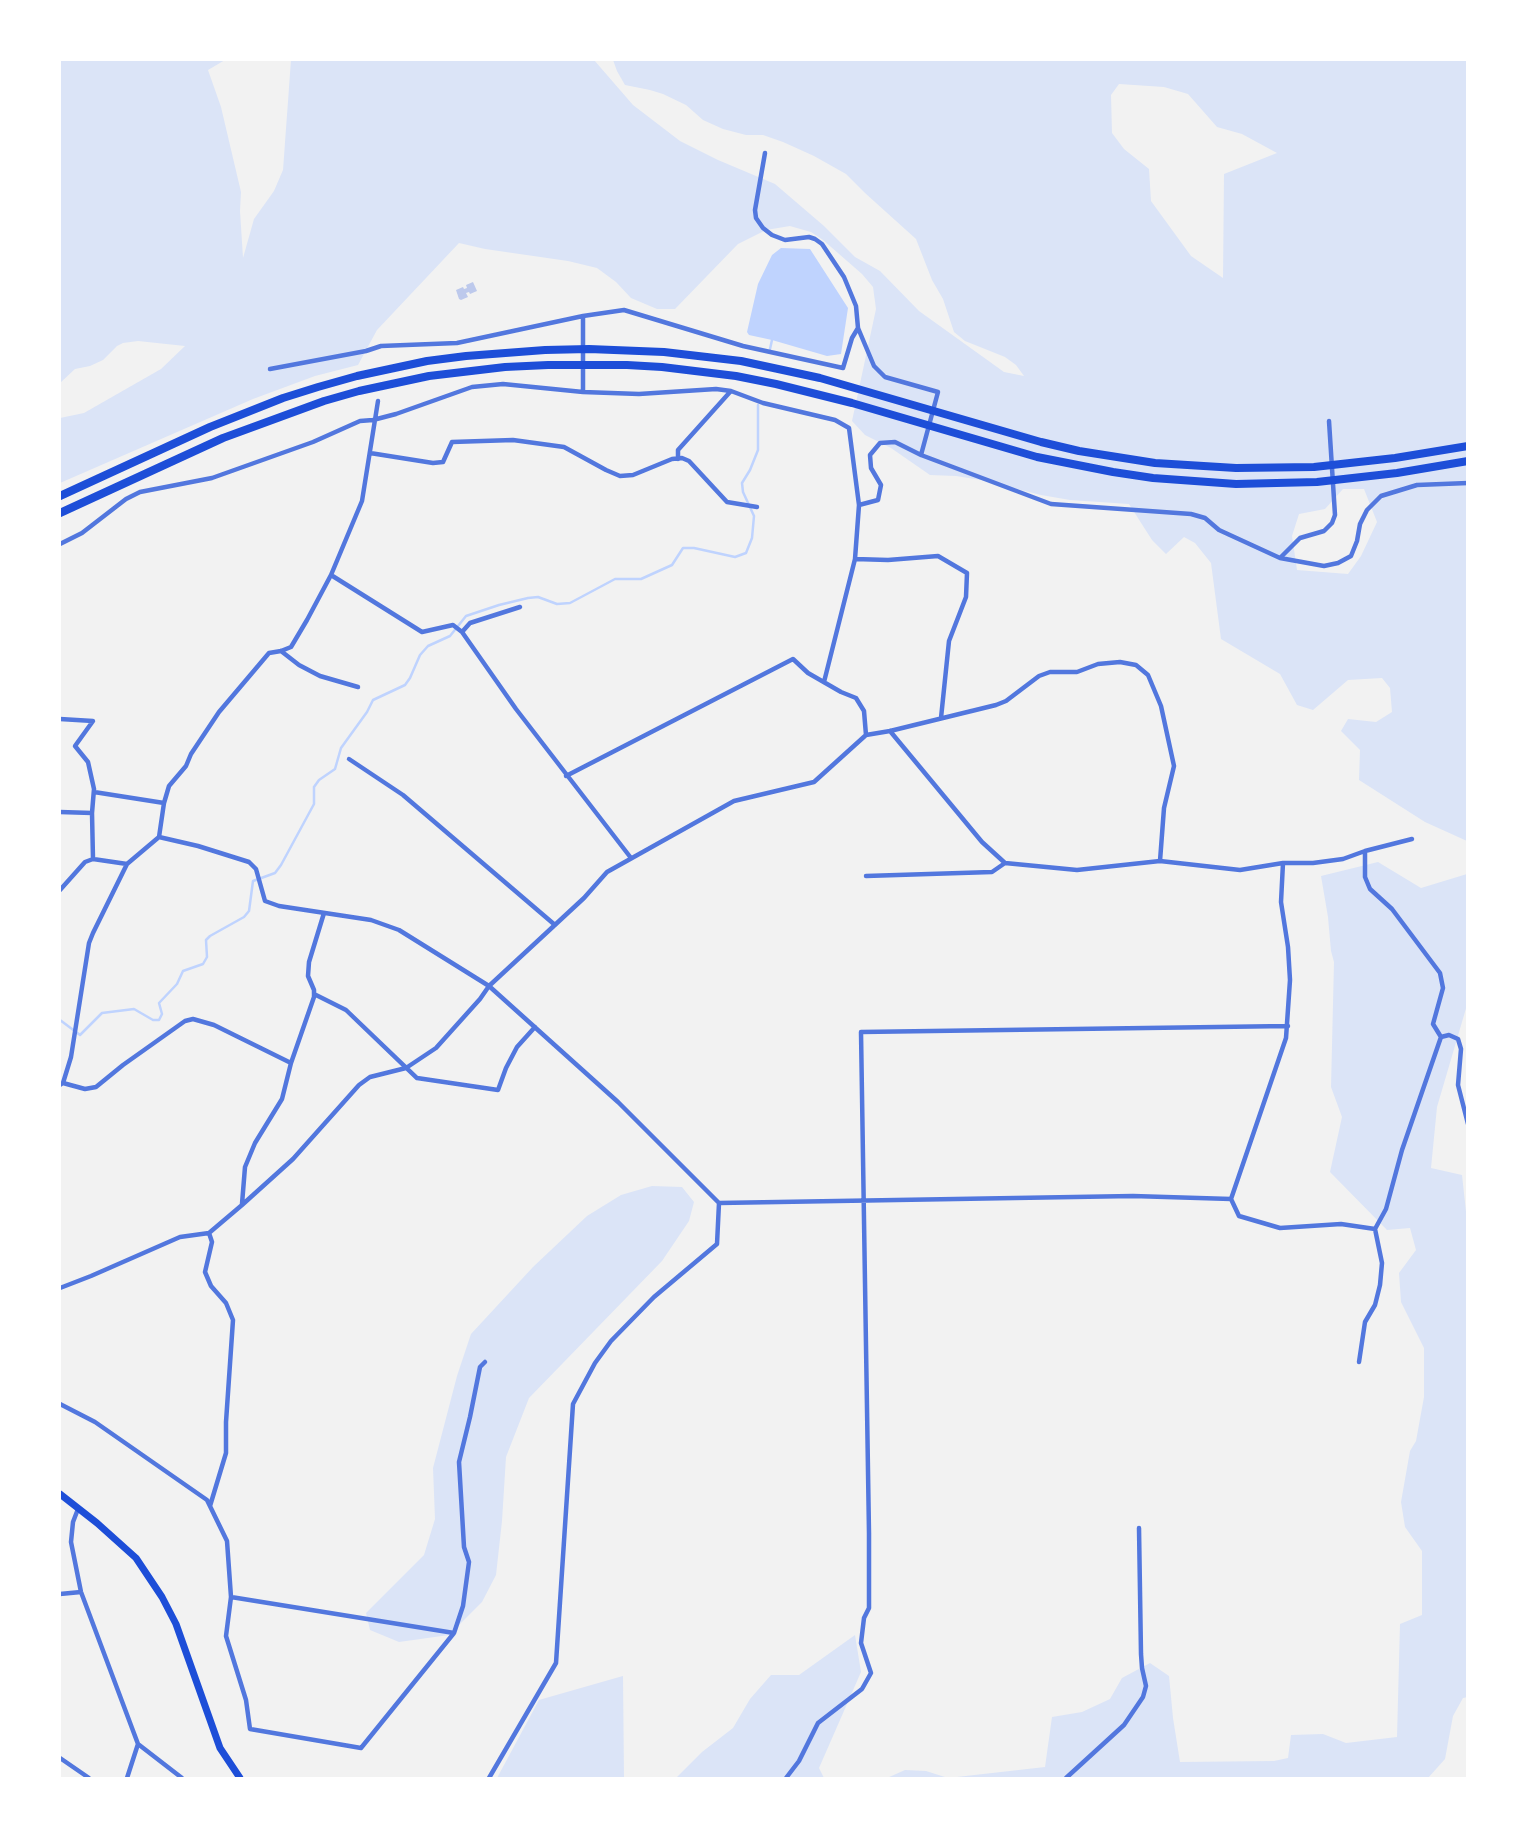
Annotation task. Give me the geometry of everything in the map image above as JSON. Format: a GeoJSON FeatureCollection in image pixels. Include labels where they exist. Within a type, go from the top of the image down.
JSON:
{"type":"FeatureCollection","features":[{"type":"Feature","properties":{"kind":"highway"},"geometry":{"type":"LineString","coordinates":[[60,496],[210,427],[318,387],[427,361],[466,355],[545,350],[664,352],[741,361],[820,378],[1041,442],[1155,463],[1236,468],[1314,467],[1468,446]]}},
{"type":"Feature","properties":{"kind":"highway"},"geometry":{"type":"LineString","coordinates":[[60,513],[223,438],[324,401],[429,376],[548,365],[627,365],[736,376],[852,403],[1037,457],[1153,478],[1236,484],[1317,482],[1397,473],[1468,461]]}},
{"type":"Feature","properties":{"kind":"highway"},"geometry":{"type":"LineString","coordinates":[[60,1494],[136,1558],[162,1597],[176,1623],[220,1748],[240,1779]]}},
{"type":"Feature","properties":{"kind":"street"},"geometry":{"type":"LineString","coordinates":[[765,153],[755,210],[756,218],[763,228],[772,236],[785,240],[809,237],[822,244],[844,277],[856,306],[858,328],[874,366],[885,377],[939,392],[920,455]]}},
{"type":"Feature","properties":{"kind":"street"},"geometry":{"type":"LineString","coordinates":[[270,369],[381,346],[457,343],[624,310],[743,346],[843,368],[852,338],[858,328]]}},
{"type":"Feature","properties":{"kind":"street"},"geometry":{"type":"LineString","coordinates":[[583,316],[583,391]]}},
{"type":"Feature","properties":{"kind":"street"},"geometry":{"type":"LineString","coordinates":[[60,544],[82,533],[126,499],[140,492],[212,478],[313,442],[360,421],[397,414],[472,387],[502,384],[639,394],[716,389],[731,391],[763,404],[835,419],[849,428],[859,505],[855,559],[824,682]]}},
{"type":"Feature","properties":{"kind":"street"},"geometry":{"type":"LineString","coordinates":[[678,459],[678,450],[731,391]]}},
{"type":"Feature","properties":{"kind":"street"},"geometry":{"type":"LineString","coordinates":[[291,1063],[214,1026],[193,1019],[185,1021],[122,1065],[96,1087],[85,1089],[61,1084],[75,1039],[89,943],[127,864],[159,836],[169,786],[186,766],[219,712],[269,653],[291,647],[331,575],[362,501],[377,401]]}},
{"type":"Feature","properties":{"kind":"street"},"geometry":{"type":"LineString","coordinates":[[1280,558],[1300,538],[1324,531],[1335,515],[1329,421]]}},
{"type":"Feature","properties":{"kind":"street"},"geometry":{"type":"LineString","coordinates":[[370,453],[433,463],[443,462],[452,442],[513,440],[564,447],[620,476],[633,475],[672,459],[682,458],[689,461],[727,502],[757,507]]}},
{"type":"Feature","properties":{"kind":"street"},"geometry":{"type":"LineString","coordinates":[[859,505],[878,500],[881,485],[872,468],[870,455],[880,443],[895,442],[920,455],[1051,504],[1191,514],[1205,518],[1219,530],[1280,558],[1324,566],[1351,556],[1360,524],[1367,510],[1381,496],[1417,485],[1468,483]]}},
{"type":"Feature","properties":{"kind":"street"},"geometry":{"type":"LineString","coordinates":[[855,559],[888,560],[937,556],[967,573],[966,597],[948,641],[941,718]]}},
{"type":"Feature","properties":{"kind":"street"},"geometry":{"type":"LineString","coordinates":[[331,575],[422,632],[453,625],[462,632],[566,776],[631,858]]}},
{"type":"Feature","properties":{"kind":"street"},"geometry":{"type":"LineString","coordinates":[[462,632],[470,623],[520,607]]}},
{"type":"Feature","properties":{"kind":"street"},"geometry":{"type":"LineString","coordinates":[[281,651],[320,676],[358,687]]}},
{"type":"Feature","properties":{"kind":"street"},"geometry":{"type":"LineString","coordinates":[[566,776],[793,659],[808,673],[856,698],[864,710],[866,735]]}},
{"type":"Feature","properties":{"kind":"street"},"geometry":{"type":"LineString","coordinates":[[60,1288],[180,1237],[209,1233],[293,1159],[359,1085],[370,1077],[406,1068],[436,1048],[489,986],[584,898],[607,872],[734,801],[814,782],[866,735],[890,732],[996,705],[1049,672],[1077,672],[1098,664],[1136,664],[1148,676],[1161,706],[1174,766],[1164,808],[1160,861]]}},
{"type":"Feature","properties":{"kind":"street"},"geometry":{"type":"LineString","coordinates":[[60,719],[93,721],[75,746],[88,762],[94,792],[93,859]]}},
{"type":"Feature","properties":{"kind":"street"},"geometry":{"type":"LineString","coordinates":[[890,732],[982,842],[1004,863],[1077,870],[1160,861],[1240,870],[1283,863],[1333,860],[1412,839]]}},
{"type":"Feature","properties":{"kind":"street"},"geometry":{"type":"LineString","coordinates":[[349,759],[403,795],[555,925]]}},
{"type":"Feature","properties":{"kind":"street"},"geometry":{"type":"LineString","coordinates":[[94,792],[164,803]]}},
{"type":"Feature","properties":{"kind":"street"},"geometry":{"type":"LineString","coordinates":[[60,812],[92,813]]}},
{"type":"Feature","properties":{"kind":"street"},"geometry":{"type":"LineString","coordinates":[[159,836],[249,862],[256,869],[265,901],[279,906],[371,920],[399,930],[489,986],[618,1102],[719,1203],[1133,1196],[1231,1199]]}},
{"type":"Feature","properties":{"kind":"street"},"geometry":{"type":"LineString","coordinates":[[1365,851],[1364,877],[1370,889],[1392,909],[1440,973],[1443,988],[1433,1024],[1441,1037]]}},
{"type":"Feature","properties":{"kind":"street"},"geometry":{"type":"LineString","coordinates":[[60,890],[85,862],[93,859],[127,864]]}},
{"type":"Feature","properties":{"kind":"street"},"geometry":{"type":"LineString","coordinates":[[866,876],[992,872],[1004,863]]}},
{"type":"Feature","properties":{"kind":"street"},"geometry":{"type":"LineString","coordinates":[[1283,863],[1280,902],[1288,947],[1288,1026],[1278,1068],[1231,1199],[1239,1216],[1280,1228],[1341,1224],[1375,1229]]}},
{"type":"Feature","properties":{"kind":"street"},"geometry":{"type":"LineString","coordinates":[[242,1205],[245,1167],[255,1143],[282,1099],[314,994],[308,976],[309,962],[324,913]]}},
{"type":"Feature","properties":{"kind":"street"},"geometry":{"type":"LineString","coordinates":[[314,994],[346,1010],[417,1078],[498,1090],[517,1047],[535,1027]]}},
{"type":"Feature","properties":{"kind":"street"},"geometry":{"type":"LineString","coordinates":[[786,1779],[799,1761],[818,1723],[862,1689],[871,1673],[861,1643],[864,1618],[869,1608],[869,1533],[861,1032],[1288,1026]]}},
{"type":"Feature","properties":{"kind":"street"},"geometry":{"type":"LineString","coordinates":[[1441,1037],[1449,1035],[1458,1039],[1461,1049],[1458,1084],[1468,1124]]}},
{"type":"Feature","properties":{"kind":"street"},"geometry":{"type":"LineString","coordinates":[[1359,1362],[1366,1322],[1375,1305],[1380,1285],[1382,1263],[1375,1229],[1386,1209],[1402,1150],[1441,1037]]}},
{"type":"Feature","properties":{"kind":"street"},"geometry":{"type":"LineString","coordinates":[[489,1779],[555,1663],[573,1404],[595,1363],[611,1341],[654,1297],[717,1244],[719,1203]]}},
{"type":"Feature","properties":{"kind":"street"},"geometry":{"type":"LineString","coordinates":[[209,1233],[212,1241],[205,1272],[211,1286],[226,1303],[233,1320],[226,1453],[210,1506]]}},
{"type":"Feature","properties":{"kind":"street"},"geometry":{"type":"LineString","coordinates":[[60,1405],[103,1428],[207,1500],[227,1541],[231,1597],[226,1636],[246,1700],[250,1729],[361,1748],[454,1633],[463,1606],[468,1562],[464,1547],[459,1462],[480,1367],[485,1362]]}},
{"type":"Feature","properties":{"kind":"street"},"geometry":{"type":"LineString","coordinates":[[78,1508],[71,1542],[81,1592],[138,1744],[182,1779]]}},
{"type":"Feature","properties":{"kind":"street"},"geometry":{"type":"LineString","coordinates":[[1066,1779],[1124,1725],[1143,1698],[1146,1686],[1141,1654],[1139,1528]]}},
{"type":"Feature","properties":{"kind":"street"},"geometry":{"type":"LineString","coordinates":[[60,1594],[81,1592]]}},
{"type":"Feature","properties":{"kind":"street"},"geometry":{"type":"LineString","coordinates":[[231,1597],[454,1633]]}},
{"type":"Feature","properties":{"kind":"street"},"geometry":{"type":"LineString","coordinates":[[127,1779],[138,1744]]}},
{"type":"Feature","properties":{"kind":"street"},"geometry":{"type":"LineString","coordinates":[[60,1758],[89,1779]]}},
{"type":"Feature","properties":{"kind":"shaded area"},"geometry":{"type":"Polygon","coordinates":[[[60,60],[225,60],[208,70],[221,107],[241,192],[243,258],[254,219],[274,191],[283,170],[291,60],[594,60],[633,105],[680,141],[775,184],[855,257],[880,271],[919,311],[1004,372],[1024,376],[1016,365],[1005,357],[965,341],[954,332],[943,299],[932,280],[916,239],[846,174],[783,142],[763,135],[746,135],[723,129],[703,120],[686,105],[663,94],[625,85],[613,60],[1467,60],[1467,841],[1425,822],[1359,780],[1360,750],[1341,731],[1348,719],[1376,722],[1392,712],[1390,688],[1382,678],[1348,680],[1313,710],[1297,705],[1280,674],[1221,639],[1211,563],[1195,543],[1184,537],[1166,554],[1152,540],[1129,504],[1070,500],[981,480],[930,475],[891,448],[865,435],[852,421],[876,309],[873,287],[862,274],[811,232],[790,226],[766,230],[738,244],[675,309],[657,309],[631,298],[597,268],[459,243],[377,330],[358,365],[315,376],[253,399],[60,483],[60,418],[84,413],[161,369],[185,346],[138,341],[123,343],[103,360],[75,369],[60,383],[60,60]],[[1119,84],[1111,95],[1112,133],[1124,149],[1149,169],[1151,201],[1191,256],[1223,278],[1224,174],[1277,153],[1242,134],[1217,127],[1188,94],[1164,87],[1119,84]],[[1343,489],[1325,509],[1299,514],[1292,536],[1297,570],[1348,574],[1361,556],[1377,522],[1364,489],[1343,489]]]}},
{"type":"Feature","properties":{"kind":"shaded area"},"geometry":{"type":"Polygon","coordinates":[[[1378,862],[1421,888],[1467,874],[1467,1005],[1437,1107],[1431,1168],[1462,1175],[1468,1230],[1468,1697],[1463,1698],[1453,1716],[1445,1759],[1428,1778],[948,1778],[1045,1767],[1052,1717],[1082,1712],[1110,1699],[1122,1678],[1150,1663],[1169,1676],[1180,1762],[1274,1761],[1288,1758],[1291,1735],[1323,1734],[1346,1743],[1397,1737],[1400,1624],[1422,1615],[1422,1551],[1405,1527],[1401,1502],[1410,1451],[1416,1441],[1424,1397],[1424,1348],[1401,1302],[1399,1273],[1416,1250],[1410,1228],[1387,1230],[1330,1172],[1342,1117],[1331,1087],[1334,962],[1321,876],[1378,862]]]}},
{"type":"Feature","properties":{"kind":"shaded area"},"geometry":{"type":"Polygon","coordinates":[[[652,1186],[682,1187],[694,1202],[689,1221],[662,1261],[529,1398],[506,1457],[496,1575],[482,1602],[449,1635],[399,1642],[370,1630],[366,1613],[424,1555],[435,1519],[433,1468],[471,1334],[533,1267],[587,1216],[621,1195],[652,1186]]]}},
{"type":"Feature","properties":{"kind":"shaded area"},"geometry":{"type":"Polygon","coordinates":[[[855,1635],[861,1672],[819,1768],[824,1778],[676,1778],[702,1752],[733,1728],[750,1699],[771,1675],[799,1675],[855,1635]]]}},
{"type":"Feature","properties":{"kind":"shaded area"},"geometry":{"type":"Polygon","coordinates":[[[623,1676],[624,1778],[497,1778],[539,1700],[623,1676]]]}},
{"type":"Feature","properties":{"kind":"shaded area"},"geometry":{"type":"Polygon","coordinates":[[[905,1770],[926,1771],[948,1778],[887,1778],[905,1770]]]}},
{"type":"Feature","properties":{"kind":"water"},"geometry":{"type":"Polygon","coordinates":[[[781,248],[810,249],[848,308],[841,354],[827,356],[749,335],[747,332],[758,284],[772,255],[781,248]]]}},
{"type":"Feature","properties":{"kind":"building"},"geometry":{"type":"Polygon","coordinates":[[[473,282],[477,291],[466,293],[468,297],[459,299],[456,290],[467,288],[466,285],[473,282]]]}},
{"type":"Feature","properties":{"kind":"waterway"},"geometry":{"type":"LineString","coordinates":[[770,349],[772,340]]}},
{"type":"Feature","properties":{"kind":"waterway"},"geometry":{"type":"LineString","coordinates":[[60,1020],[80,1035],[102,1013],[134,1009],[153,1020],[159,1020],[162,1014],[159,1003],[177,984],[183,971],[203,964],[207,957],[206,940],[244,917],[249,911],[253,881],[275,873],[281,865],[314,804],[314,787],[335,769],[341,748],[373,700],[405,685],[420,655],[428,646],[450,636],[466,616],[528,598],[538,597],[557,604],[570,603],[615,579],[641,579],[672,565],[683,548],[735,557],[746,553],[752,538],[754,516],[743,492],[742,483],[758,450],[758,405]]}}]}
